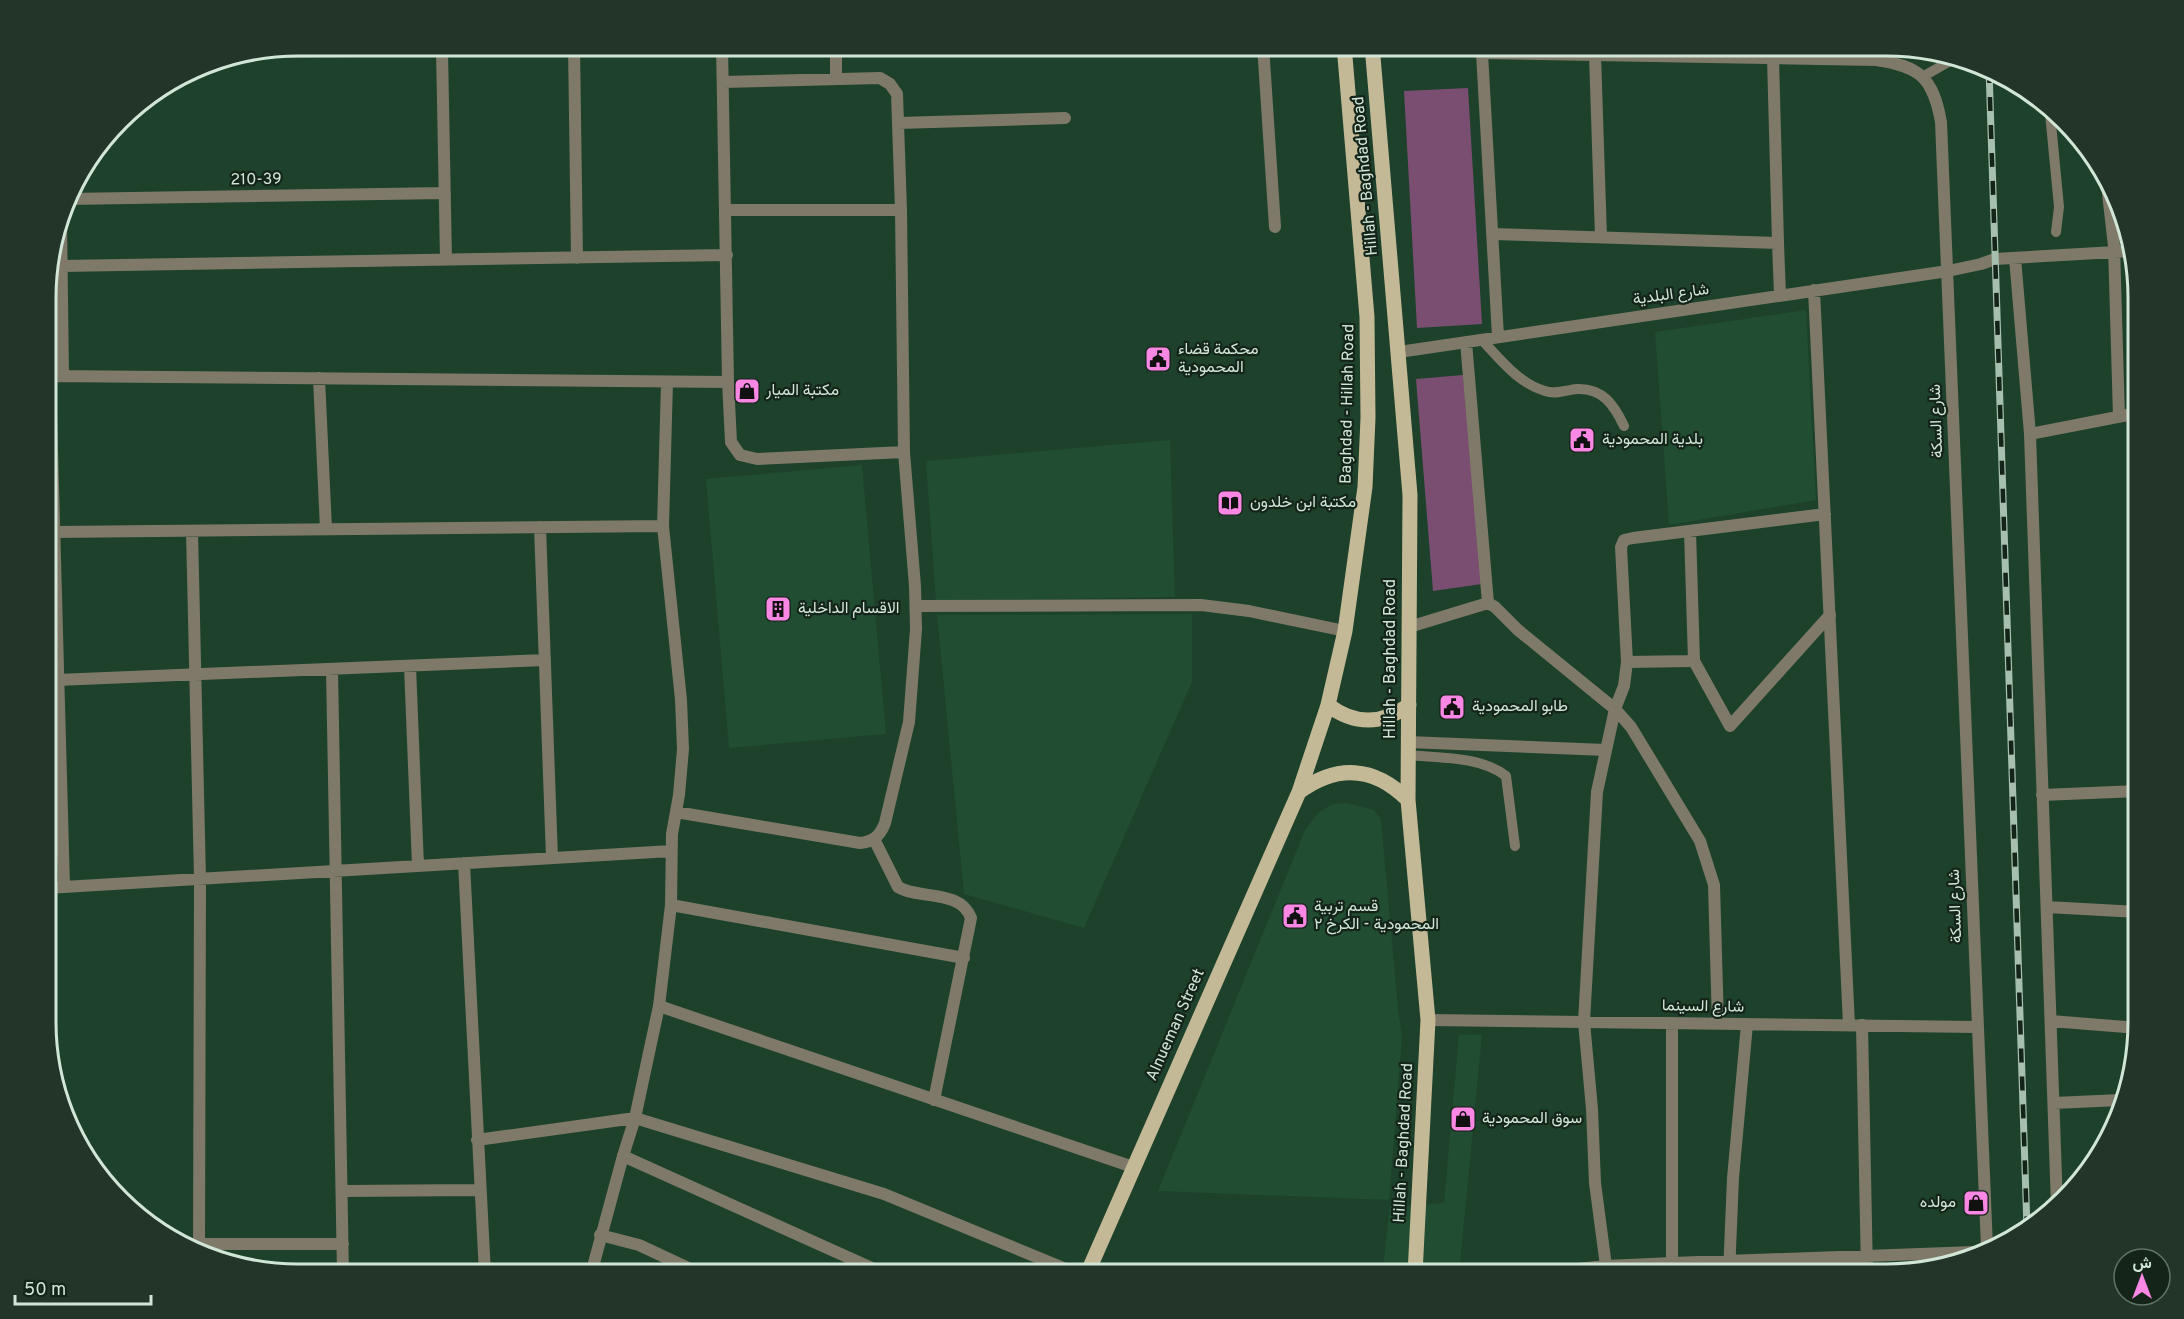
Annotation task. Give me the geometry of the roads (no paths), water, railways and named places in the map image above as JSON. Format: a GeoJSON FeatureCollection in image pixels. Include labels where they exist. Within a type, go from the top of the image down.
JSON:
{"type":"FeatureCollection","features":[{"type":"Feature","properties":{"kind":"main road","name":"Baghdad - Hillah Road"},"geometry":{"type":"LineString","coordinates":[[1299,792],[1328,705],[1345,631],[1364,498],[1368,417],[1367,316],[1345,56]]}},
{"type":"Feature","properties":{"kind":"main road","name":"Hillah - Baghdad Road"},"geometry":{"type":"LineString","coordinates":[[1373,56],[1410,495],[1408,800],[1428,1020],[1416,1264]]}},
{"type":"Feature","properties":{"kind":"main road"},"geometry":{"type":"LineString","coordinates":[[1328,705],[1343,715],[1362,721],[1387,718],[1409,705]]}},
{"type":"Feature","properties":{"kind":"main road"},"geometry":{"type":"LineString","coordinates":[[1299,792],[1325,776],[1355,772],[1384,781],[1408,800]]}},
{"type":"Feature","properties":{"kind":"main road","name":"Alnueman Street"},"geometry":{"type":"LineString","coordinates":[[1092,1264],[1299,792]]}},
{"type":"Feature","properties":{"kind":"street"},"geometry":{"type":"LineString","coordinates":[[442,56],[446,260]]}},
{"type":"Feature","properties":{"kind":"street"},"geometry":{"type":"LineString","coordinates":[[574,56],[577,258]]}},
{"type":"Feature","properties":{"kind":"street"},"geometry":{"type":"LineString","coordinates":[[722,56],[731,442],[740,455],[757,459],[904,453]]}},
{"type":"Feature","properties":{"kind":"street"},"geometry":{"type":"LineString","coordinates":[[836,56],[836,79]]}},
{"type":"Feature","properties":{"kind":"street"},"geometry":{"type":"LineString","coordinates":[[1264,56],[1275,228]]}},
{"type":"Feature","properties":{"kind":"street"},"geometry":{"type":"LineString","coordinates":[[1482,56],[1498,337]]}},
{"type":"Feature","properties":{"kind":"street"},"geometry":{"type":"LineString","coordinates":[[1595,56],[1601,237]]}},
{"type":"Feature","properties":{"kind":"street"},"geometry":{"type":"LineString","coordinates":[[1654,56],[1876,60],[1901,64],[1922,77]]}},
{"type":"Feature","properties":{"kind":"street"},"geometry":{"type":"LineString","coordinates":[[1773,58],[1780,295]]}},
{"type":"Feature","properties":{"kind":"street","name":"شارع السكة"},"geometry":{"type":"LineString","coordinates":[[1922,77],[1936,97],[1941,122],[1987,1242]]}},
{"type":"Feature","properties":{"kind":"street"},"geometry":{"type":"LineString","coordinates":[[676,812],[860,843],[874,839],[879,835],[885,823],[904,746],[911,699],[916,606],[904,453],[897,94],[885,80],[873,78],[723,82]]}},
{"type":"Feature","properties":{"kind":"street"},"geometry":{"type":"LineString","coordinates":[[898,123],[1065,118]]}},
{"type":"Feature","properties":{"kind":"street","name":"210-39"},"geometry":{"type":"LineString","coordinates":[[76,199],[445,193]]}},
{"type":"Feature","properties":{"kind":"street"},"geometry":{"type":"LineString","coordinates":[[2109,202],[2114,252],[2119,417]]}},
{"type":"Feature","properties":{"kind":"street"},"geometry":{"type":"LineString","coordinates":[[725,210],[901,210]]}},
{"type":"Feature","properties":{"kind":"street"},"geometry":{"type":"LineString","coordinates":[[1493,234],[1778,243]]}},
{"type":"Feature","properties":{"kind":"street"},"geometry":{"type":"LineString","coordinates":[[62,244],[63,376]]}},
{"type":"Feature","properties":{"kind":"street","name":"شارع البلدية"},"geometry":{"type":"LineString","coordinates":[[1399,352],[1948,271],[1995,259],[2124,251]]}},
{"type":"Feature","properties":{"kind":"street"},"geometry":{"type":"LineString","coordinates":[[62,266],[727,255]]}},
{"type":"Feature","properties":{"kind":"street"},"geometry":{"type":"LineString","coordinates":[[2015,258],[2030,434],[2058,1193]]}},
{"type":"Feature","properties":{"kind":"street"},"geometry":{"type":"LineString","coordinates":[[1814,290],[1849,1025]]}},
{"type":"Feature","properties":{"kind":"street"},"geometry":{"type":"LineString","coordinates":[[1466,342],[1488,603]]}},
{"type":"Feature","properties":{"kind":"street"},"geometry":{"type":"LineString","coordinates":[[56,376],[728,382]]}},
{"type":"Feature","properties":{"kind":"street"},"geometry":{"type":"LineString","coordinates":[[319,378],[326,529]]}},
{"type":"Feature","properties":{"kind":"street"},"geometry":{"type":"LineString","coordinates":[[593,1264],[622,1156],[635,1118],[659,1006],[671,905],[671,851],[681,773],[683,724],[663,526],[667,382]]}},
{"type":"Feature","properties":{"kind":"street"},"geometry":{"type":"LineString","coordinates":[[2030,434],[2128,415]]}},
{"type":"Feature","properties":{"kind":"street"},"geometry":{"type":"LineString","coordinates":[[1605,1264],[1595,1183],[1592,1109],[1584,1022],[1596,792],[1615,709],[1624,686],[1627,662],[1621,547],[1624,540],[1633,538],[1825,514]]}},
{"type":"Feature","properties":{"kind":"street"},"geometry":{"type":"LineString","coordinates":[[56,532],[663,526]]}},
{"type":"Feature","properties":{"kind":"street"},"geometry":{"type":"LineString","coordinates":[[540,527],[552,858]]}},
{"type":"Feature","properties":{"kind":"street"},"geometry":{"type":"LineString","coordinates":[[192,531],[200,879],[199,1243]]}},
{"type":"Feature","properties":{"kind":"street"},"geometry":{"type":"LineString","coordinates":[[1690,531],[1694,661],[1730,726],[1830,615]]}},
{"type":"Feature","properties":{"kind":"street"},"geometry":{"type":"LineString","coordinates":[[1409,627],[1488,603],[1615,709],[1631,727],[1700,841],[1714,885],[1718,1023]]}},
{"type":"Feature","properties":{"kind":"street"},"geometry":{"type":"LineString","coordinates":[[916,606],[1201,605],[1249,611],[1345,631]]}},
{"type":"Feature","properties":{"kind":"street"},"geometry":{"type":"LineString","coordinates":[[57,680],[545,660]]}},
{"type":"Feature","properties":{"kind":"street"},"geometry":{"type":"LineString","coordinates":[[1627,662],[1694,661]]}},
{"type":"Feature","properties":{"kind":"street"},"geometry":{"type":"LineString","coordinates":[[56,665],[64,887]]}},
{"type":"Feature","properties":{"kind":"street"},"geometry":{"type":"LineString","coordinates":[[410,666],[418,866]]}},
{"type":"Feature","properties":{"kind":"street"},"geometry":{"type":"LineString","coordinates":[[332,669],[344,1264]]}},
{"type":"Feature","properties":{"kind":"street"},"geometry":{"type":"LineString","coordinates":[[1408,748],[1606,750]]}},
{"type":"Feature","properties":{"kind":"street"},"geometry":{"type":"LineString","coordinates":[[2042,795],[2128,791]]}},
{"type":"Feature","properties":{"kind":"street"},"geometry":{"type":"LineString","coordinates":[[874,839],[898,887],[954,900],[966,908],[971,923],[934,1100]]}},
{"type":"Feature","properties":{"kind":"street"},"geometry":{"type":"LineString","coordinates":[[56,887],[671,851]]}},
{"type":"Feature","properties":{"kind":"street"},"geometry":{"type":"LineString","coordinates":[[464,863],[484,1264]]}},
{"type":"Feature","properties":{"kind":"street"},"geometry":{"type":"LineString","coordinates":[[671,905],[964,958]]}},
{"type":"Feature","properties":{"kind":"street"},"geometry":{"type":"LineString","coordinates":[[2047,907],[2128,911]]}},
{"type":"Feature","properties":{"kind":"street"},"geometry":{"type":"LineString","coordinates":[[659,1006],[1133,1167]]}},
{"type":"Feature","properties":{"kind":"street","name":"شارع السينما"},"geometry":{"type":"LineString","coordinates":[[1428,1020],[1977,1027]]}},
{"type":"Feature","properties":{"kind":"street"},"geometry":{"type":"LineString","coordinates":[[2052,1021],[2128,1027]]}},
{"type":"Feature","properties":{"kind":"street"},"geometry":{"type":"LineString","coordinates":[[1672,1023],[1672,1264]]}},
{"type":"Feature","properties":{"kind":"street"},"geometry":{"type":"LineString","coordinates":[[1729,1264],[1733,1178],[1747,1024]]}},
{"type":"Feature","properties":{"kind":"street"},"geometry":{"type":"LineString","coordinates":[[1862,1025],[1866,1264]]}},
{"type":"Feature","properties":{"kind":"street"},"geometry":{"type":"LineString","coordinates":[[2054,1102],[2116,1100]]}},
{"type":"Feature","properties":{"kind":"street"},"geometry":{"type":"LineString","coordinates":[[477,1140],[635,1118],[884,1194],[1054,1264]]}},
{"type":"Feature","properties":{"kind":"street"},"geometry":{"type":"LineString","coordinates":[[622,1156],[863,1264]]}},
{"type":"Feature","properties":{"kind":"street"},"geometry":{"type":"LineString","coordinates":[[342,1191],[479,1190]]}},
{"type":"Feature","properties":{"kind":"street"},"geometry":{"type":"LineString","coordinates":[[600,1235],[639,1245],[680,1264]]}},
{"type":"Feature","properties":{"kind":"street"},"geometry":{"type":"LineString","coordinates":[[211,1248],[343,1244]]}},
{"type":"Feature","properties":{"kind":"street"},"geometry":{"type":"LineString","coordinates":[[1766,1264],[1866,1256],[1959,1253]]}},
{"type":"Feature","properties":{"kind":"lane"},"geometry":{"type":"LineString","coordinates":[[1922,77],[1946,63]]}},
{"type":"Feature","properties":{"kind":"lane"},"geometry":{"type":"LineString","coordinates":[[2051,119],[2059,207],[2056,232]]}},
{"type":"Feature","properties":{"kind":"lane"},"geometry":{"type":"LineString","coordinates":[[1481,339],[1511,371],[1546,392],[1563,393],[1577,389],[1595,391],[1606,397],[1616,409],[1624,426]]}},
{"type":"Feature","properties":{"kind":"lane"},"geometry":{"type":"LineString","coordinates":[[1408,748],[1477,763],[1498,770],[1506,776],[1515,846]]}},
{"type":"Feature","properties":{"kind":"railway"},"geometry":{"type":"LineString","coordinates":[[1989,78],[2027,1219]]}},
{"type":"Feature","properties":{"kind":"place","name":"محكمة قضاء المحمودية"},"geometry":{"type":"Point","coordinates":[1158,359]}},
{"type":"Feature","properties":{"kind":"place","name":"مكتبة الميار"},"geometry":{"type":"Point","coordinates":[747,391]}},
{"type":"Feature","properties":{"kind":"place","name":"بلدية المحمودية"},"geometry":{"type":"Point","coordinates":[1582,440]}},
{"type":"Feature","properties":{"kind":"place","name":"مكتبة ابن خلدون"},"geometry":{"type":"Point","coordinates":[1230,503]}},
{"type":"Feature","properties":{"kind":"place","name":"الاقسام الداخلية"},"geometry":{"type":"Point","coordinates":[778,609]}},
{"type":"Feature","properties":{"kind":"place","name":"طابو المحمودية"},"geometry":{"type":"Point","coordinates":[1452,707]}},
{"type":"Feature","properties":{"kind":"place","name":"قسم تربية المحمودية - الكرخ ٢"},"geometry":{"type":"Point","coordinates":[1295,916]}},
{"type":"Feature","properties":{"kind":"place","name":"سوق المحمودية"},"geometry":{"type":"Point","coordinates":[1463,1119]}},
{"type":"Feature","properties":{"kind":"place","name":"مولده"},"geometry":{"type":"Point","coordinates":[1976,1203]}}]}
